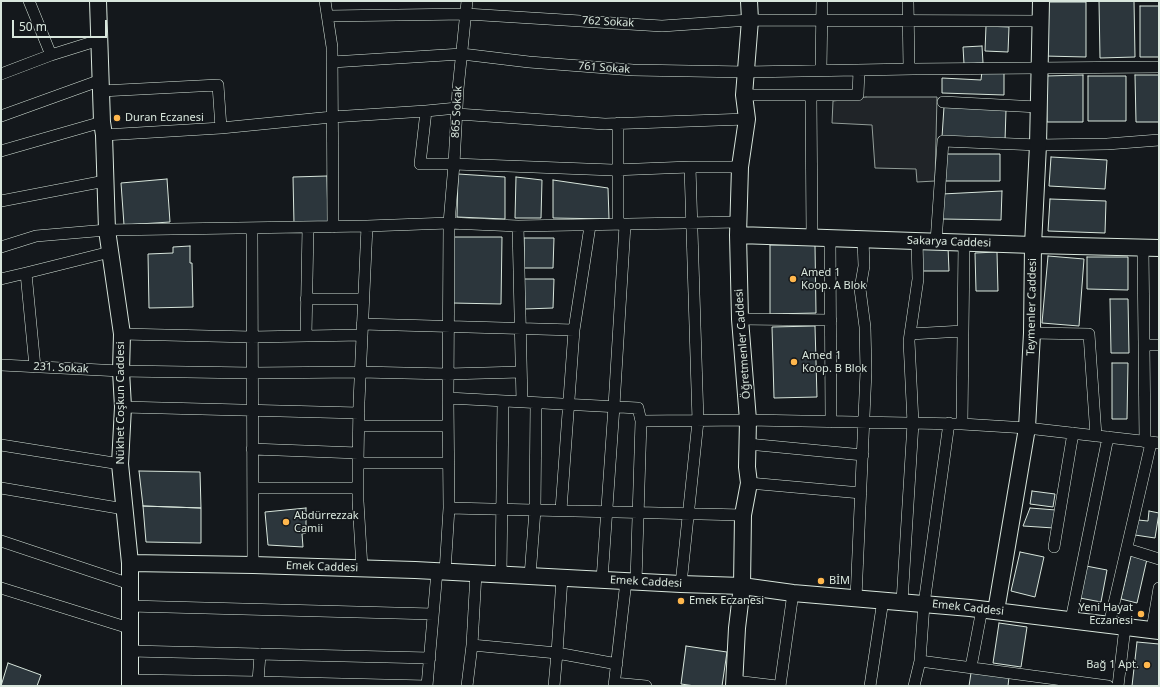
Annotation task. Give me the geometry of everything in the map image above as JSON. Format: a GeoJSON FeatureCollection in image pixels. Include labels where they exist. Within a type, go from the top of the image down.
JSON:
{"type":"FeatureCollection","features":[{"type":"Feature","properties":{"kind":"street"},"geometry":{"type":"LineString","coordinates":[[29,1],[51,55]]}},
{"type":"Feature","properties":{"kind":"street","name":"Nükhet Coşkun Caddesi"},"geometry":{"type":"LineString","coordinates":[[98,1],[107,230],[122,334],[121,371],[123,407],[120,464],[130,563],[130,683]]}},
{"type":"Feature","properties":{"kind":"street"},"geometry":{"type":"LineString","coordinates":[[325,1],[332,47],[333,227]]}},
{"type":"Feature","properties":{"kind":"street","name":"865 Sokak"},"geometry":{"type":"LineString","coordinates":[[427,686],[433,614],[441,572],[450,508],[448,426],[449,223],[467,1]]}},
{"type":"Feature","properties":{"kind":"street","name":"Öğretmenler Caddesi"},"geometry":{"type":"LineString","coordinates":[[735,684],[737,628],[742,586],[743,515],[749,483],[747,468],[748,420],[740,319],[739,229],[740,167],[747,119],[744,95],[750,20],[749,1]]}},
{"type":"Feature","properties":{"kind":"street"},"geometry":{"type":"LineString","coordinates":[[821,70],[822,1]]}},
{"type":"Feature","properties":{"kind":"street"},"geometry":{"type":"LineString","coordinates":[[908,1],[909,69]]}},
{"type":"Feature","properties":{"kind":"street","name":"Teymenler Caddesi"},"geometry":{"type":"LineString","coordinates":[[989,610],[1027,428],[1032,333],[1033,245],[1038,145],[1041,1]]}},
{"type":"Feature","properties":{"kind":"street","name":"762 Sokak"},"geometry":{"type":"LineString","coordinates":[[328,16],[466,14],[662,26],[750,20],[1041,21]]}},
{"type":"Feature","properties":{"kind":"street"},"geometry":{"type":"LineString","coordinates":[[1,74],[51,55],[99,40]]}},
{"type":"Feature","properties":{"kind":"street","name":"761 Sokak"},"geometry":{"type":"LineString","coordinates":[[332,62],[462,54],[530,62],[633,70],[746,72],[1159,66]]}},
{"type":"Feature","properties":{"kind":"street"},"geometry":{"type":"LineString","coordinates":[[744,95],[858,95],[859,70]]}},
{"type":"Feature","properties":{"kind":"street"},"geometry":{"type":"LineString","coordinates":[[1,116],[101,85],[218,85],[221,128]]}},
{"type":"Feature","properties":{"kind":"street"},"geometry":{"type":"LineString","coordinates":[[811,95],[812,237]]}},
{"type":"Feature","properties":{"kind":"street"},"geometry":{"type":"LineString","coordinates":[[943,102],[1038,107]]}},
{"type":"Feature","properties":{"kind":"street"},"geometry":{"type":"LineString","coordinates":[[426,111],[420,164],[618,170],[690,166],[740,167]]}},
{"type":"Feature","properties":{"kind":"street"},"geometry":{"type":"LineString","coordinates":[[1,151],[103,128],[221,128],[332,117],[426,111],[457,111],[605,124],[747,119]]}},
{"type":"Feature","properties":{"kind":"street"},"geometry":{"type":"LineString","coordinates":[[602,580],[614,406],[621,224],[618,170],[618,123]]}},
{"type":"Feature","properties":{"kind":"street"},"geometry":{"type":"LineString","coordinates":[[936,242],[943,141],[1038,145],[1107,144],[1159,140]]}},
{"type":"Feature","properties":{"kind":"street"},"geometry":{"type":"LineString","coordinates":[[681,584],[698,421],[693,222],[690,166]]}},
{"type":"Feature","properties":{"kind":"street"},"geometry":{"type":"LineString","coordinates":[[1,201],[105,181]]}},
{"type":"Feature","properties":{"kind":"street"},"geometry":{"type":"LineString","coordinates":[[1,247],[36,236],[107,230],[333,227],[449,223],[518,226],[590,226],[693,222],[739,229]]}},
{"type":"Feature","properties":{"kind":"street"},"geometry":{"type":"LineString","coordinates":[[362,568],[358,458],[366,226]]}},
{"type":"Feature","properties":{"kind":"street"},"geometry":{"type":"LineString","coordinates":[[518,226],[522,402]]}},
{"type":"Feature","properties":{"kind":"street"},"geometry":{"type":"LineString","coordinates":[[561,510],[574,330],[590,226]]}},
{"type":"Feature","properties":{"kind":"street"},"geometry":{"type":"LineString","coordinates":[[306,336],[308,227]]}},
{"type":"Feature","properties":{"kind":"street"},"geometry":{"type":"LineString","coordinates":[[252,228],[253,565]]}},
{"type":"Feature","properties":{"kind":"street","name":"Sakarya Caddesi"},"geometry":{"type":"LineString","coordinates":[[739,229],[830,238],[1151,248]]}},
{"type":"Feature","properties":{"kind":"street"},"geometry":{"type":"LineString","coordinates":[[830,238],[831,422]]}},
{"type":"Feature","properties":{"kind":"street"},"geometry":{"type":"LineString","coordinates":[[856,598],[866,371],[865,327],[860,289],[864,266],[863,239]]}},
{"type":"Feature","properties":{"kind":"street"},"geometry":{"type":"LineString","coordinates":[[902,602],[913,423],[909,341],[918,279],[917,241]]}},
{"type":"Feature","properties":{"kind":"street"},"geometry":{"type":"LineString","coordinates":[[962,424],[964,243]]}},
{"type":"Feature","properties":{"kind":"street"},"geometry":{"type":"LineString","coordinates":[[1109,625],[1152,443],[1144,344],[1151,248]]}},
{"type":"Feature","properties":{"kind":"street"},"geometry":{"type":"LineString","coordinates":[[1,280],[26,272],[110,252]]}},
{"type":"Feature","properties":{"kind":"street"},"geometry":{"type":"LineString","coordinates":[[26,272],[35,367]]}},
{"type":"Feature","properties":{"kind":"street"},"geometry":{"type":"LineString","coordinates":[[306,299],[363,299]]}},
{"type":"Feature","properties":{"kind":"street"},"geometry":{"type":"LineString","coordinates":[[740,319],[831,320]]}},
{"type":"Feature","properties":{"kind":"street"},"geometry":{"type":"LineString","coordinates":[[122,334],[252,337],[306,336],[362,330],[448,326],[574,330]]}},
{"type":"Feature","properties":{"kind":"street"},"geometry":{"type":"LineString","coordinates":[[910,334],[963,331]]}},
{"type":"Feature","properties":{"kind":"street"},"geometry":{"type":"LineString","coordinates":[[1032,333],[1089,334],[1096,436]]}},
{"type":"Feature","properties":{"kind":"street"},"geometry":{"type":"LineString","coordinates":[[1144,344],[1159,345]]}},
{"type":"Feature","properties":{"kind":"street","name":"231. Sokak"},"geometry":{"type":"LineString","coordinates":[[1,365],[121,371],[252,373],[360,372],[448,374],[521,372]]}},
{"type":"Feature","properties":{"kind":"street"},"geometry":{"type":"LineString","coordinates":[[448,398],[638,408],[641,421],[638,512],[631,582],[616,664],[614,684],[646,686]]}},
{"type":"Feature","properties":{"kind":"street"},"geometry":{"type":"LineString","coordinates":[[500,575],[503,401]]}},
{"type":"Feature","properties":{"kind":"street"},"geometry":{"type":"LineString","coordinates":[[530,576],[535,510],[536,403]]}},
{"type":"Feature","properties":{"kind":"street"},"geometry":{"type":"LineString","coordinates":[[123,407],[359,413]]}},
{"type":"Feature","properties":{"kind":"street"},"geometry":{"type":"LineString","coordinates":[[641,421],[748,420],[949,423],[1027,428],[1152,443]]}},
{"type":"Feature","properties":{"kind":"street"},"geometry":{"type":"LineString","coordinates":[[914,686],[920,661],[924,604],[949,423]]}},
{"type":"Feature","properties":{"kind":"street"},"geometry":{"type":"LineString","coordinates":[[359,426],[448,426]]}},
{"type":"Feature","properties":{"kind":"street"},"geometry":{"type":"LineString","coordinates":[[1054,547],[1072,433]]}},
{"type":"Feature","properties":{"kind":"street"},"geometry":{"type":"LineString","coordinates":[[1071,620],[1108,437]]}},
{"type":"Feature","properties":{"kind":"street"},"geometry":{"type":"LineString","coordinates":[[748,444],[863,455]]}},
{"type":"Feature","properties":{"kind":"street"},"geometry":{"type":"LineString","coordinates":[[1,445],[120,464]]}},
{"type":"Feature","properties":{"kind":"street"},"geometry":{"type":"LineString","coordinates":[[252,449],[358,458],[449,463]]}},
{"type":"Feature","properties":{"kind":"street"},"geometry":{"type":"LineString","coordinates":[[749,483],[861,493]]}},
{"type":"Feature","properties":{"kind":"street"},"geometry":{"type":"LineString","coordinates":[[1,488],[124,509]]}},
{"type":"Feature","properties":{"kind":"street"},"geometry":{"type":"LineString","coordinates":[[253,488],[358,488]]}},
{"type":"Feature","properties":{"kind":"street"},"geometry":{"type":"LineString","coordinates":[[450,508],[743,515]]}},
{"type":"Feature","properties":{"kind":"street"},"geometry":{"type":"LineString","coordinates":[[1,541],[130,584]]}},
{"type":"Feature","properties":{"kind":"street"},"geometry":{"type":"LineString","coordinates":[[1127,549],[1159,559]]}},
{"type":"Feature","properties":{"kind":"street","name":"Emek Caddesi"},"geometry":{"type":"LineString","coordinates":[[130,563],[362,568],[631,582],[742,586],[793,593],[989,610],[1155,631]]}},
{"type":"Feature","properties":{"kind":"street"},"geometry":{"type":"LineString","coordinates":[[467,686],[472,644],[476,573]]}},
{"type":"Feature","properties":{"kind":"street"},"geometry":{"type":"LineString","coordinates":[[554,686],[562,578]]}},
{"type":"Feature","properties":{"kind":"street"},"geometry":{"type":"LineString","coordinates":[[1,588],[129,628]]}},
{"type":"Feature","properties":{"kind":"street"},"geometry":{"type":"LineString","coordinates":[[1155,631],[1159,588]]}},
{"type":"Feature","properties":{"kind":"street"},"geometry":{"type":"LineString","coordinates":[[780,686],[793,593]]}},
{"type":"Feature","properties":{"kind":"street"},"geometry":{"type":"LineString","coordinates":[[870,686],[883,600]]}},
{"type":"Feature","properties":{"kind":"street"},"geometry":{"type":"LineString","coordinates":[[129,606],[433,614]]}},
{"type":"Feature","properties":{"kind":"street"},"geometry":{"type":"LineString","coordinates":[[971,667],[989,610]]}},
{"type":"Feature","properties":{"kind":"street"},"geometry":{"type":"LineString","coordinates":[[1118,686],[1125,627]]}},
{"type":"Feature","properties":{"kind":"street"},"geometry":{"type":"LineString","coordinates":[[472,644],[557,653],[616,664]]}},
{"type":"Feature","properties":{"kind":"street"},"geometry":{"type":"LineString","coordinates":[[130,651],[430,658]]}},
{"type":"Feature","properties":{"kind":"street"},"geometry":{"type":"LineString","coordinates":[[258,682],[260,654]]}},
{"type":"Feature","properties":{"kind":"street"},"geometry":{"type":"LineString","coordinates":[[920,661],[1108,686]]}},
{"type":"Feature","properties":{"kind":"street"},"geometry":{"type":"LineString","coordinates":[[130,683],[258,682],[285,684],[427,686]]}},
{"type":"Feature","properties":{"kind":"street"},"geometry":{"type":"LineString","coordinates":[[735,684],[776,686]]}},
{"type":"Feature","properties":{"kind":"shaded area"},"geometry":{"type":"Polygon","coordinates":[[[866,97],[937,97],[935,181],[917,182],[916,169],[875,168],[872,125],[832,123],[833,101],[866,97]]]}},
{"type":"Feature","properties":{"kind":"building"},"geometry":{"type":"Polygon","coordinates":[[[1099,1],[1134,1],[1135,57],[1100,58],[1099,1]]]}},
{"type":"Feature","properties":{"kind":"building"},"geometry":{"type":"Polygon","coordinates":[[[1044,2],[1086,2],[1086,57],[1044,56],[1044,2]]]}},
{"type":"Feature","properties":{"kind":"building"},"geometry":{"type":"Polygon","coordinates":[[[1140,6],[1159,6],[1159,57],[1140,57],[1140,6]]]}},
{"type":"Feature","properties":{"kind":"building"},"geometry":{"type":"Polygon","coordinates":[[[986,26],[1009,27],[1008,52],[985,51],[986,26]]]}},
{"type":"Feature","properties":{"kind":"building"},"geometry":{"type":"Polygon","coordinates":[[[982,46],[983,63],[964,64],[963,47],[982,46]]]}},
{"type":"Feature","properties":{"kind":"building"},"geometry":{"type":"Polygon","coordinates":[[[982,71],[1004,71],[1004,95],[942,93],[942,78],[981,80],[982,71]]]}},
{"type":"Feature","properties":{"kind":"building"},"geometry":{"type":"Polygon","coordinates":[[[1083,75],[1083,122],[1047,122],[1046,76],[1083,75]]]}},
{"type":"Feature","properties":{"kind":"building"},"geometry":{"type":"Polygon","coordinates":[[[1135,75],[1159,75],[1159,122],[1136,122],[1135,75]]]}},
{"type":"Feature","properties":{"kind":"building"},"geometry":{"type":"Polygon","coordinates":[[[1088,76],[1126,76],[1126,121],[1088,121],[1088,76]]]}},
{"type":"Feature","properties":{"kind":"building"},"geometry":{"type":"Polygon","coordinates":[[[944,107],[1006,110],[1005,141],[942,137],[944,107]]]}},
{"type":"Feature","properties":{"kind":"building"},"geometry":{"type":"Polygon","coordinates":[[[943,154],[1000,154],[1000,181],[943,181],[943,154]]]}},
{"type":"Feature","properties":{"kind":"building"},"geometry":{"type":"Polygon","coordinates":[[[1051,157],[1107,160],[1105,189],[1049,186],[1051,157]]]}},
{"type":"Feature","properties":{"kind":"building"},"geometry":{"type":"Polygon","coordinates":[[[458,174],[505,177],[505,219],[457,217],[458,174]]]}},
{"type":"Feature","properties":{"kind":"building"},"geometry":{"type":"Polygon","coordinates":[[[327,176],[328,223],[294,224],[293,177],[327,176]]]}},
{"type":"Feature","properties":{"kind":"building"},"geometry":{"type":"Polygon","coordinates":[[[516,177],[542,180],[541,218],[515,218],[516,177]]]}},
{"type":"Feature","properties":{"kind":"building"},"geometry":{"type":"Polygon","coordinates":[[[167,179],[170,222],[124,225],[121,183],[167,179]]]}},
{"type":"Feature","properties":{"kind":"building"},"geometry":{"type":"Polygon","coordinates":[[[553,180],[608,188],[609,219],[553,218],[553,180]]]}},
{"type":"Feature","properties":{"kind":"building"},"geometry":{"type":"Polygon","coordinates":[[[1002,191],[1001,220],[942,219],[942,194],[1002,191]]]}},
{"type":"Feature","properties":{"kind":"building"},"geometry":{"type":"Polygon","coordinates":[[[1050,199],[1106,201],[1105,233],[1048,231],[1050,199]]]}},
{"type":"Feature","properties":{"kind":"building"},"geometry":{"type":"Polygon","coordinates":[[[454,237],[502,237],[501,304],[452,303],[454,237]]]}},
{"type":"Feature","properties":{"kind":"building"},"geometry":{"type":"Polygon","coordinates":[[[524,238],[554,238],[553,268],[524,268],[524,238]]]}},
{"type":"Feature","properties":{"kind":"building","name":"Amed 1 Koop. A Blok"},"geometry":{"type":"Polygon","coordinates":[[[770,245],[815,245],[816,313],[770,314],[770,245]]]}},
{"type":"Feature","properties":{"kind":"building"},"geometry":{"type":"Polygon","coordinates":[[[190,246],[193,307],[149,308],[148,254],[173,253],[173,247],[190,246]]]}},
{"type":"Feature","properties":{"kind":"building"},"geometry":{"type":"Polygon","coordinates":[[[921,247],[948,247],[949,271],[921,271],[921,247]]]}},
{"type":"Feature","properties":{"kind":"building"},"geometry":{"type":"Polygon","coordinates":[[[997,252],[998,291],[976,291],[975,253],[997,252]]]}},
{"type":"Feature","properties":{"kind":"building"},"geometry":{"type":"Polygon","coordinates":[[[1048,256],[1084,259],[1079,326],[1042,323],[1048,256]]]}},
{"type":"Feature","properties":{"kind":"building"},"geometry":{"type":"Polygon","coordinates":[[[1087,257],[1128,257],[1128,290],[1087,289],[1087,257]]]}},
{"type":"Feature","properties":{"kind":"building"},"geometry":{"type":"Polygon","coordinates":[[[524,279],[554,279],[553,308],[525,309],[524,279]]]}},
{"type":"Feature","properties":{"kind":"building"},"geometry":{"type":"Polygon","coordinates":[[[1110,299],[1128,299],[1129,353],[1111,353],[1110,299]]]}},
{"type":"Feature","properties":{"kind":"building","name":"Amed 1 Koop. B Blok"},"geometry":{"type":"Polygon","coordinates":[[[815,326],[817,397],[774,398],[772,327],[815,326]]]}},
{"type":"Feature","properties":{"kind":"building"},"geometry":{"type":"Polygon","coordinates":[[[1112,363],[1128,363],[1127,419],[1112,419],[1112,363]]]}},
{"type":"Feature","properties":{"kind":"building"},"geometry":{"type":"Polygon","coordinates":[[[139,471],[200,472],[201,508],[143,506],[139,471]]]}},
{"type":"Feature","properties":{"kind":"building"},"geometry":{"type":"Polygon","coordinates":[[[1032,491],[1055,494],[1053,507],[1030,504],[1032,491]]]}},
{"type":"Feature","properties":{"kind":"building"},"geometry":{"type":"Polygon","coordinates":[[[143,506],[201,508],[201,543],[146,542],[143,506]]]}},
{"type":"Feature","properties":{"kind":"building","name":"Abdürrezzak Camii"},"geometry":{"type":"Polygon","coordinates":[[[306,508],[306,533],[302,534],[303,547],[268,545],[265,512],[306,508]]]}},
{"type":"Feature","properties":{"kind":"building"},"geometry":{"type":"Polygon","coordinates":[[[1030,508],[1056,510],[1054,528],[1023,526],[1030,508]]]}},
{"type":"Feature","properties":{"kind":"building"},"geometry":{"type":"Polygon","coordinates":[[[1149,511],[1159,513],[1155,538],[1135,535],[1138,520],[1148,521],[1149,511]]]}},
{"type":"Feature","properties":{"kind":"building"},"geometry":{"type":"Polygon","coordinates":[[[1020,552],[1044,557],[1035,597],[1011,591],[1020,552]]]}},
{"type":"Feature","properties":{"kind":"building"},"geometry":{"type":"Polygon","coordinates":[[[1131,556],[1147,559],[1137,603],[1121,599],[1131,556]]]}},
{"type":"Feature","properties":{"kind":"building"},"geometry":{"type":"Polygon","coordinates":[[[1086,566],[1107,570],[1101,602],[1080,598],[1086,566]]]}},
{"type":"Feature","properties":{"kind":"building"},"geometry":{"type":"Polygon","coordinates":[[[999,623],[1027,627],[1021,667],[993,663],[999,623]]]}},
{"type":"Feature","properties":{"kind":"building","name":"Bağ 1 Apt."},"geometry":{"type":"Polygon","coordinates":[[[1137,642],[1159,644],[1159,686],[1132,686],[1137,642]]]}},
{"type":"Feature","properties":{"kind":"building"},"geometry":{"type":"Polygon","coordinates":[[[686,646],[727,652],[722,686],[695,686],[681,684],[686,646]]]}},
{"type":"Feature","properties":{"kind":"building"},"geometry":{"type":"Polygon","coordinates":[[[8,663],[41,675],[37,686],[1,686],[8,663]]]}},
{"type":"Feature","properties":{"kind":"building"},"geometry":{"type":"Polygon","coordinates":[[[971,673],[1009,677],[1008,686],[969,686],[971,673]]]}},
{"type":"Feature","properties":{"kind":"place","name":"Duran Eczanesi"},"geometry":{"type":"Point","coordinates":[117,118]}},
{"type":"Feature","properties":{"kind":"place","name":"Amed 1 Koop. A Blok"},"geometry":{"type":"Point","coordinates":[793,279]}},
{"type":"Feature","properties":{"kind":"place","name":"Amed 1 Koop. B Blok"},"geometry":{"type":"Point","coordinates":[794,362]}},
{"type":"Feature","properties":{"kind":"place","name":"Abdürrezzak Camii"},"geometry":{"type":"Point","coordinates":[286,522]}},
{"type":"Feature","properties":{"kind":"place","name":"BİM"},"geometry":{"type":"Point","coordinates":[821,581]}},
{"type":"Feature","properties":{"kind":"place","name":"Emek Eczanesi"},"geometry":{"type":"Point","coordinates":[681,601]}},
{"type":"Feature","properties":{"kind":"place","name":"Yeni Hayat Eczanesi"},"geometry":{"type":"Point","coordinates":[1141,614]}},
{"type":"Feature","properties":{"kind":"place","name":"Bağ 1 Apt."},"geometry":{"type":"Point","coordinates":[1147,665]}}]}
